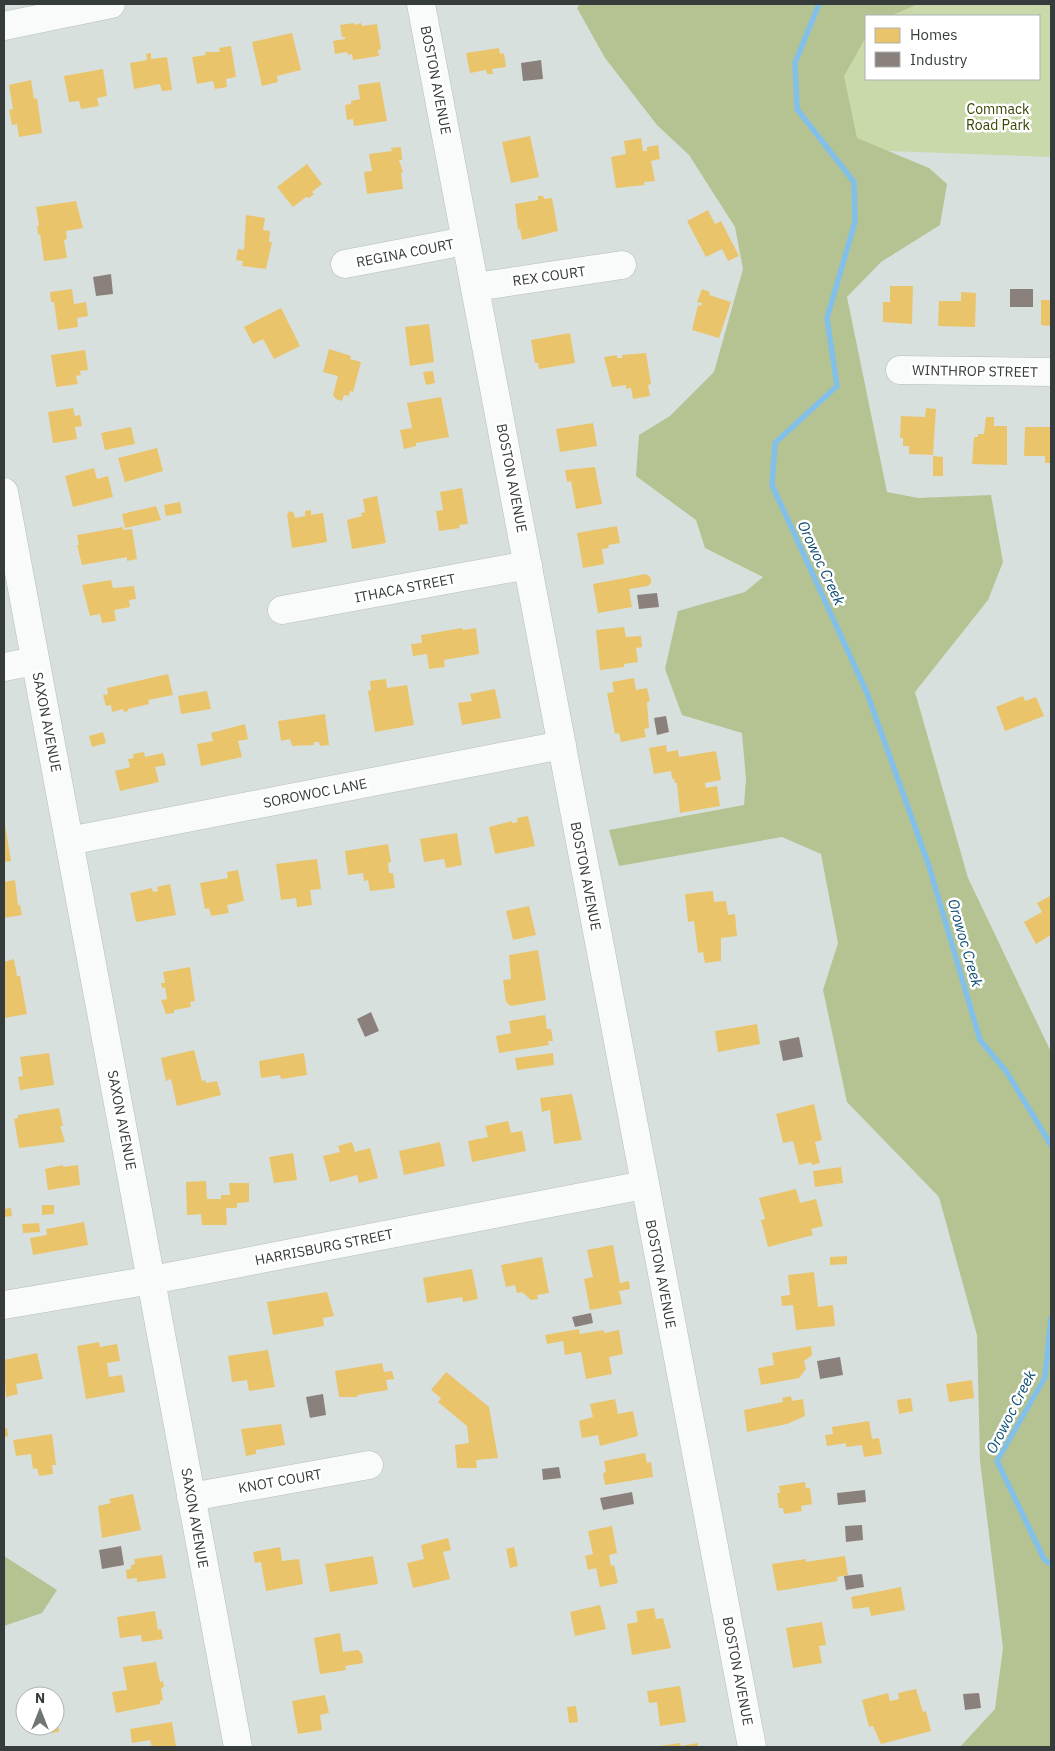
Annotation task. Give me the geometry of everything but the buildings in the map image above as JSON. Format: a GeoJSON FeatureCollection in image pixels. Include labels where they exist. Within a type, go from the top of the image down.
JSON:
{"type":"FeatureCollection","features":[{"type":"Feature","properties":{"kind":"street"},"geometry":{"type":"LineString","coordinates":[[4,26],[111,4]]}},
{"type":"Feature","properties":{"kind":"street","name":"BOSTON AVENUE"},"geometry":{"type":"LineString","coordinates":[[421,4],[752,1747]]}},
{"type":"Feature","properties":{"kind":"street","name":"REGINA COURT"},"geometry":{"type":"LineString","coordinates":[[345,264],[465,241]]}},
{"type":"Feature","properties":{"kind":"street","name":"REX COURT"},"geometry":{"type":"LineString","coordinates":[[476,287],[622,265]]}},
{"type":"Feature","properties":{"kind":"street","name":"WINTHROP STREET"},"geometry":{"type":"LineString","coordinates":[[900,370],[1051,372]]}},
{"type":"Feature","properties":{"kind":"street","name":"SAXON AVENUE"},"geometry":{"type":"LineString","coordinates":[[4,492],[238,1747]]}},
{"type":"Feature","properties":{"kind":"street","name":"ITHACA STREET"},"geometry":{"type":"LineString","coordinates":[[282,610],[528,565]]}},
{"type":"Feature","properties":{"kind":"street"},"geometry":{"type":"LineString","coordinates":[[4,667],[35,661]]}},
{"type":"Feature","properties":{"kind":"street","name":"SOROWOC LANE"},"geometry":{"type":"LineString","coordinates":[[69,841],[562,745]]}},
{"type":"Feature","properties":{"kind":"street","name":"HARRISBURG STREET"},"geometry":{"type":"LineString","coordinates":[[4,1306],[152,1280],[644,1185]]}},
{"type":"Feature","properties":{"kind":"street","name":"KNOT COURT"},"geometry":{"type":"LineString","coordinates":[[191,1497],[369,1464]]}},
{"type":"Feature","properties":{"kind":"green space"},"geometry":{"type":"Polygon","coordinates":[[[580,4],[918,4],[892,15],[865,15],[865,39],[844,76],[857,138],[929,168],[947,184],[940,225],[881,262],[847,297],[887,492],[918,498],[991,495],[1003,562],[988,600],[915,692],[968,878],[1051,1052],[1051,1747],[960,1747],[995,1709],[1003,1648],[980,1461],[977,1335],[939,1197],[847,1102],[823,990],[838,943],[821,854],[782,837],[619,866],[609,830],[744,805],[746,779],[742,733],[682,715],[665,669],[678,611],[745,592],[763,577],[705,548],[696,520],[636,476],[639,435],[670,416],[714,372],[743,269],[735,227],[689,155],[657,125],[605,58],[577,8],[580,4]]]}},
{"type":"Feature","properties":{"kind":"green space","name":"Commack Road Park"},"geometry":{"type":"Polygon","coordinates":[[[838,4],[1051,4],[1051,157],[834,149],[838,4]]]}},
{"type":"Feature","properties":{"kind":"green space"},"geometry":{"type":"Polygon","coordinates":[[[4,1556],[57,1590],[42,1613],[4,1626],[4,1556]]]}},
{"type":"Feature","properties":{"kind":"waterway","name":"Orowoc Creek"},"geometry":{"type":"LineString","coordinates":[[819,4],[795,63],[797,109],[854,182],[855,222],[827,318],[837,386],[775,443],[772,485],[867,693],[929,866],[980,1040],[1006,1071],[1051,1145]]}},
{"type":"Feature","properties":{"kind":"waterway","name":"Orowoc Creek"},"geometry":{"type":"LineString","coordinates":[[1051,1318],[1045,1377],[997,1461],[1044,1559],[1051,1564]]}}]}
